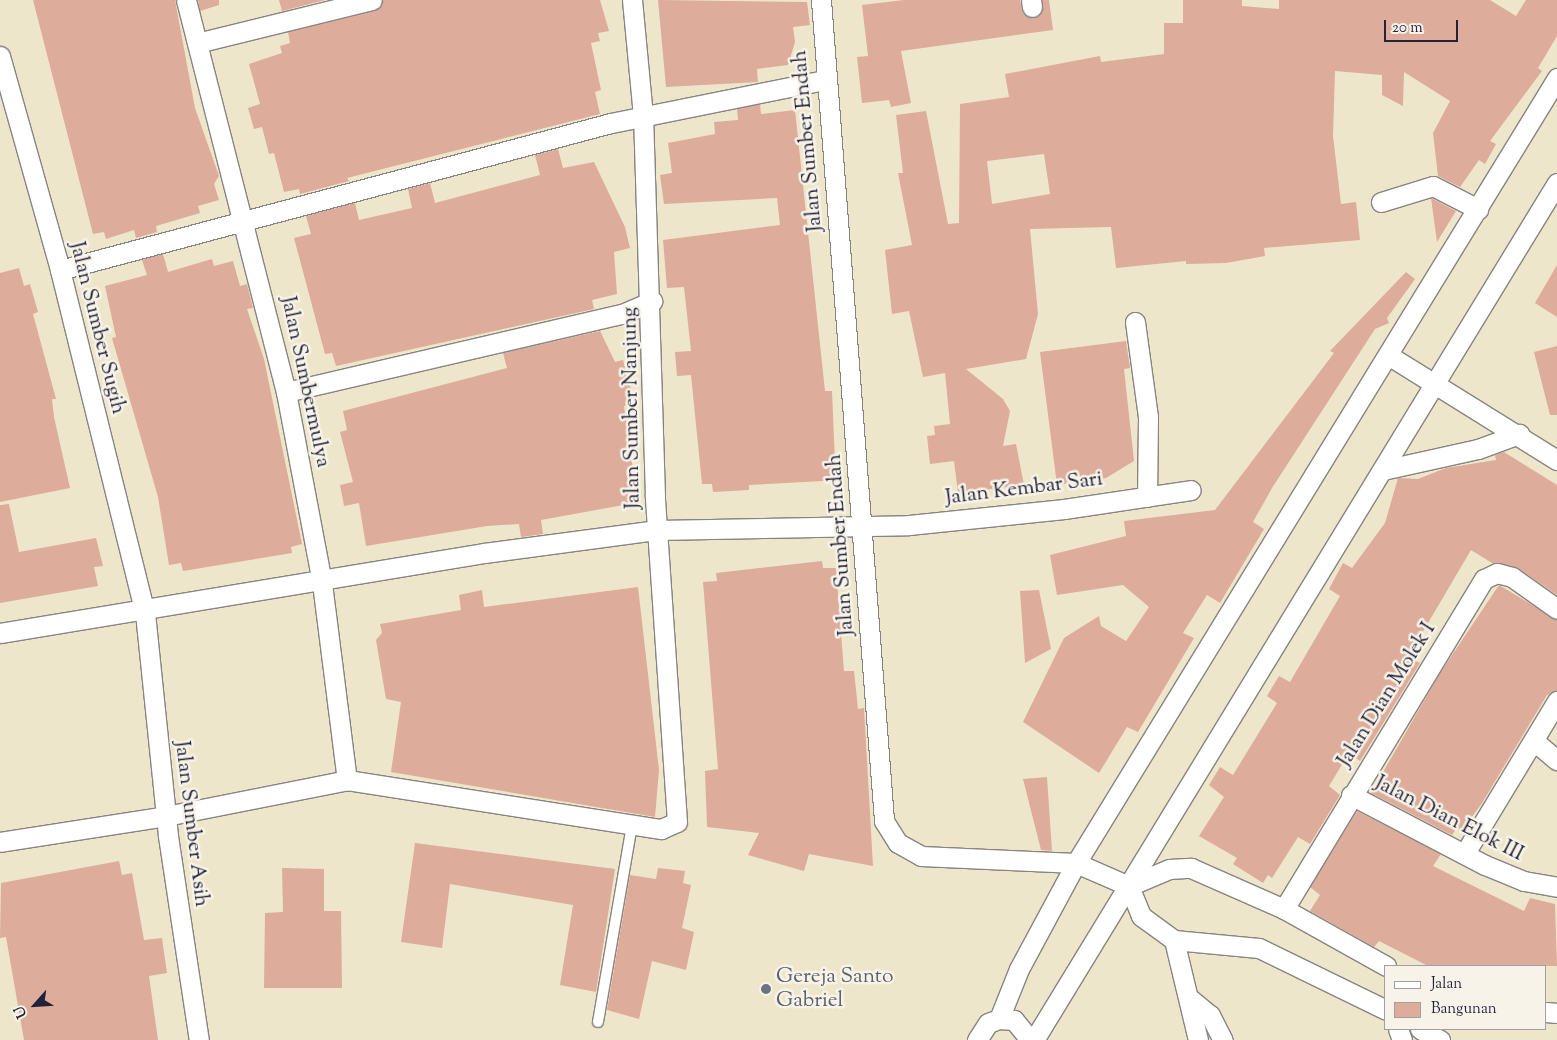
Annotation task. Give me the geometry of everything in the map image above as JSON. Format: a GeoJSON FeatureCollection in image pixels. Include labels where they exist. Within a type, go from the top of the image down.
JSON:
{"type":"FeatureCollection","features":[{"type":"Feature","properties":{"kind":"street","name":"Jalan Sumbermulya"},"geometry":{"type":"LineString","coordinates":[[186,0],[244,218],[286,392],[322,583],[348,780]]}},
{"type":"Feature","properties":{"kind":"street"},"geometry":{"type":"LineString","coordinates":[[196,43],[372,0]]}},
{"type":"Feature","properties":{"kind":"street","name":"Jalan Sumber Nanjung"},"geometry":{"type":"LineString","coordinates":[[632,0],[643,116],[652,301],[657,530],[678,816],[667,830],[632,825]]}},
{"type":"Feature","properties":{"kind":"street","name":"Jalan Sumber Endah"},"geometry":{"type":"LineString","coordinates":[[821,0],[824,80],[861,525],[881,808],[889,833],[905,849],[921,856],[1076,863],[1129,886]]}},
{"type":"Feature","properties":{"kind":"street","name":"Jalan Sumber Sugih"},"geometry":{"type":"LineString","coordinates":[[0,56],[60,270],[144,613]]}},
{"type":"Feature","properties":{"kind":"street"},"geometry":{"type":"LineString","coordinates":[[999,1019],[1019,969],[1076,863],[1557,78]]}},
{"type":"Feature","properties":{"kind":"street"},"geometry":{"type":"LineString","coordinates":[[60,270],[244,218],[643,116],[824,80]]}},
{"type":"Feature","properties":{"kind":"street"},"geometry":{"type":"LineString","coordinates":[[1034,1040],[1383,470],[1438,384],[1557,183]]}},
{"type":"Feature","properties":{"kind":"street"},"geometry":{"type":"LineString","coordinates":[[1381,202],[1433,186],[1478,209]]}},
{"type":"Feature","properties":{"kind":"street"},"geometry":{"type":"LineString","coordinates":[[286,392],[622,314],[652,301]]}},
{"type":"Feature","properties":{"kind":"street"},"geometry":{"type":"LineString","coordinates":[[1136,322],[1148,417],[1147,497]]}},
{"type":"Feature","properties":{"kind":"street"},"geometry":{"type":"LineString","coordinates":[[1388,355],[1519,434],[1557,460]]}},
{"type":"Feature","properties":{"kind":"street"},"geometry":{"type":"LineString","coordinates":[[1383,470],[1478,450],[1519,434]]}},
{"type":"Feature","properties":{"kind":"street","name":"Jalan Kembar Sari"},"geometry":{"type":"LineString","coordinates":[[0,633],[144,613],[484,553],[657,530],[909,525],[1147,497],[1191,490]]}},
{"type":"Feature","properties":{"kind":"street","name":"Jalan Dian Molek I"},"geometry":{"type":"LineString","coordinates":[[1284,909],[1351,795],[1484,579],[1497,573],[1512,577],[1557,609]]}},
{"type":"Feature","properties":{"kind":"street","name":"Jalan Sumber Asih"},"geometry":{"type":"LineString","coordinates":[[144,613],[166,816],[199,1040]]}},
{"type":"Feature","properties":{"kind":"street"},"geometry":{"type":"LineString","coordinates":[[1465,852],[1557,701]]}},
{"type":"Feature","properties":{"kind":"street"},"geometry":{"type":"LineString","coordinates":[[1534,741],[1557,760]]}},
{"type":"Feature","properties":{"kind":"street"},"geometry":{"type":"LineString","coordinates":[[0,842],[166,816],[348,780],[632,825]]}},
{"type":"Feature","properties":{"kind":"street","name":"Jalan Dian Elok III"},"geometry":{"type":"LineString","coordinates":[[1351,795],[1524,882],[1557,888]]}},
{"type":"Feature","properties":{"kind":"street"},"geometry":{"type":"LineString","coordinates":[[1129,886],[1169,869],[1192,868],[1284,909],[1384,965]]}},
{"type":"Feature","properties":{"kind":"street"},"geometry":{"type":"LineString","coordinates":[[1129,886],[1141,916],[1174,940],[1259,948],[1384,1009]]}},
{"type":"Feature","properties":{"kind":"street"},"geometry":{"type":"LineString","coordinates":[[1174,940],[1190,999],[1198,1040]]}},
{"type":"Feature","properties":{"kind":"street"},"geometry":{"type":"LineString","coordinates":[[1190,999],[1210,1015],[1223,1040]]}},
{"type":"Feature","properties":{"kind":"street"},"geometry":{"type":"LineString","coordinates":[[977,1040],[988,1023],[999,1019],[1014,1020],[1030,1040]]}},
{"type":"Feature","properties":{"kind":"street"},"geometry":{"type":"LineString","coordinates":[[1422,1030],[1440,1040]]}},
{"type":"Feature","properties":{"kind":"lane"},"geometry":{"type":"LineString","coordinates":[[598,1022],[632,825]]}},
{"type":"Feature","properties":{"kind":"building"},"geometry":{"type":"Polygon","coordinates":[[[33,0],[175,0],[195,108],[219,176],[214,184],[219,200],[198,206],[200,213],[156,226],[157,232],[136,238],[134,230],[106,239],[104,232],[93,234],[33,0]]]}},
{"type":"Feature","properties":{"kind":"building"},"geometry":{"type":"Polygon","coordinates":[[[198,0],[219,0],[219,5],[200,11],[198,0]]]}},
{"type":"Feature","properties":{"kind":"building"},"geometry":{"type":"Polygon","coordinates":[[[279,0],[325,0],[282,11],[279,0]]]}},
{"type":"Feature","properties":{"kind":"building"},"geometry":{"type":"Polygon","coordinates":[[[383,0],[600,0],[609,31],[598,33],[600,41],[591,43],[601,90],[595,92],[600,114],[347,178],[349,181],[300,194],[299,189],[284,192],[274,153],[269,154],[262,127],[254,129],[248,108],[260,104],[249,64],[282,53],[280,46],[290,43],[288,32],[375,11],[383,0]]]}},
{"type":"Feature","properties":{"kind":"building"},"geometry":{"type":"Polygon","coordinates":[[[658,0],[807,2],[810,25],[793,27],[795,42],[788,65],[757,69],[758,82],[666,87],[658,0]]]}},
{"type":"Feature","properties":{"kind":"building"},"geometry":{"type":"Polygon","coordinates":[[[904,0],[1020,0],[1023,14],[1033,18],[1042,12],[1042,0],[1049,0],[1053,30],[901,51],[911,103],[891,107],[889,100],[862,103],[857,57],[868,56],[862,5],[904,0]]]}},
{"type":"Feature","properties":{"kind":"building"},"geometry":{"type":"Polygon","coordinates":[[[1183,0],[1242,0],[1242,6],[1279,9],[1279,0],[1490,0],[1516,16],[1526,0],[1557,0],[1557,36],[1538,68],[1542,71],[1490,141],[1496,144],[1485,164],[1479,160],[1460,187],[1438,176],[1433,133],[1450,101],[1404,72],[1403,106],[1382,95],[1382,75],[1335,71],[1333,136],[1341,204],[1356,202],[1360,240],[1264,248],[1265,256],[1226,263],[1186,264],[1186,261],[1116,268],[1111,227],[1030,229],[1038,314],[1026,359],[966,369],[1003,399],[1010,411],[1003,446],[1016,444],[1024,485],[958,493],[954,461],[930,464],[927,436],[935,435],[934,426],[950,424],[945,373],[923,377],[909,311],[892,314],[885,250],[912,245],[898,173],[903,173],[896,115],[926,111],[948,224],[959,223],[960,104],[1009,97],[1005,74],[1100,56],[1101,62],[1164,54],[1164,23],[1183,23],[1183,0]],[[1044,154],[987,161],[992,204],[1050,194],[1044,154]]]}},
{"type":"Feature","properties":{"kind":"building"},"geometry":{"type":"Polygon","coordinates":[[[760,104],[761,114],[795,110],[825,391],[832,391],[835,463],[832,475],[823,481],[749,485],[749,490],[713,492],[712,484],[702,484],[691,375],[677,376],[675,352],[691,351],[684,287],[667,288],[663,240],[780,225],[777,198],[664,204],[660,175],[672,173],[668,143],[715,134],[714,122],[738,120],[737,109],[760,104]]]}},
{"type":"Feature","properties":{"kind":"building"},"geometry":{"type":"Polygon","coordinates":[[[558,149],[563,168],[594,162],[625,227],[630,248],[614,252],[617,294],[592,300],[594,309],[336,366],[332,353],[325,354],[294,238],[311,234],[306,216],[355,203],[359,220],[412,208],[408,189],[430,183],[435,203],[540,175],[535,155],[558,149]]]}},
{"type":"Feature","properties":{"kind":"building"},"geometry":{"type":"Polygon","coordinates":[[[1431,198],[1456,211],[1437,242],[1431,198]]]}},
{"type":"Feature","properties":{"kind":"building"},"geometry":{"type":"Polygon","coordinates":[[[163,254],[168,272],[212,259],[214,266],[233,261],[240,286],[247,284],[253,308],[247,309],[264,359],[302,544],[291,547],[292,553],[183,571],[181,563],[169,565],[158,497],[112,338],[116,337],[105,286],[147,275],[142,260],[163,254]]]}},
{"type":"Feature","properties":{"kind":"building"},"geometry":{"type":"Polygon","coordinates":[[[1557,265],[1557,317],[1535,303],[1557,265]]]}},
{"type":"Feature","properties":{"kind":"building"},"geometry":{"type":"Polygon","coordinates":[[[19,268],[24,286],[30,284],[38,312],[33,314],[56,399],[52,399],[54,417],[70,488],[0,502],[0,273],[19,268]]]}},
{"type":"Feature","properties":{"kind":"building"},"geometry":{"type":"Polygon","coordinates":[[[1406,272],[1415,279],[1387,318],[1389,323],[1375,329],[1272,488],[1253,522],[1264,529],[1220,603],[1207,595],[1183,633],[1194,638],[1138,732],[1127,727],[1099,773],[1023,722],[1064,638],[1099,616],[1101,626],[1126,641],[1149,607],[1123,585],[1057,595],[1050,555],[1126,536],[1124,521],[1215,510],[1334,353],[1330,351],[1406,272]]]}},
{"type":"Feature","properties":{"kind":"building"},"geometry":{"type":"Polygon","coordinates":[[[600,331],[615,362],[623,360],[635,404],[624,406],[636,491],[628,493],[629,504],[541,520],[543,534],[521,537],[519,524],[487,526],[366,546],[359,503],[344,506],[340,485],[353,482],[340,432],[347,430],[343,411],[507,368],[503,353],[600,331]]]}},
{"type":"Feature","properties":{"kind":"building"},"geometry":{"type":"Polygon","coordinates":[[[1126,341],[1130,368],[1124,369],[1134,461],[1106,478],[1057,485],[1040,352],[1126,341]]]}},
{"type":"Feature","properties":{"kind":"building"},"geometry":{"type":"Polygon","coordinates":[[[1557,346],[1557,415],[1550,415],[1534,352],[1557,346]]]}},
{"type":"Feature","properties":{"kind":"building"},"geometry":{"type":"Polygon","coordinates":[[[1504,452],[1557,485],[1557,595],[1518,568],[1492,563],[1471,550],[1408,657],[1420,663],[1360,761],[1349,753],[1329,786],[1340,795],[1310,844],[1298,837],[1272,878],[1268,875],[1263,883],[1233,864],[1237,858],[1199,836],[1224,797],[1209,785],[1220,767],[1233,775],[1277,703],[1267,696],[1279,676],[1290,682],[1340,596],[1329,589],[1343,563],[1352,568],[1385,523],[1398,478],[1418,479],[1446,468],[1496,460],[1495,455],[1504,452]]]}},
{"type":"Feature","properties":{"kind":"building"},"geometry":{"type":"Polygon","coordinates":[[[9,504],[19,552],[96,538],[103,566],[94,567],[98,586],[0,603],[0,505],[9,504]]]}},
{"type":"Feature","properties":{"kind":"building"},"geometry":{"type":"Polygon","coordinates":[[[822,561],[823,568],[836,568],[844,671],[854,671],[858,709],[864,708],[873,866],[809,854],[804,871],[748,855],[759,833],[707,827],[705,771],[718,769],[703,582],[717,581],[716,573],[822,561]]]}},
{"type":"Feature","properties":{"kind":"building"},"geometry":{"type":"Polygon","coordinates":[[[1499,585],[1557,620],[1557,690],[1547,695],[1482,803],[1461,832],[1456,829],[1452,835],[1371,793],[1440,673],[1499,585]]]}},
{"type":"Feature","properties":{"kind":"building"},"geometry":{"type":"Polygon","coordinates":[[[638,587],[659,770],[655,817],[391,772],[401,702],[386,699],[376,640],[382,633],[380,624],[461,610],[459,595],[482,590],[484,607],[638,587]]]}},
{"type":"Feature","properties":{"kind":"building"},"geometry":{"type":"Polygon","coordinates":[[[1039,590],[1051,649],[1025,663],[1020,591],[1039,590]]]}},
{"type":"Feature","properties":{"kind":"building"},"geometry":{"type":"Polygon","coordinates":[[[1047,777],[1052,851],[1041,850],[1023,779],[1047,777]]]}},
{"type":"Feature","properties":{"kind":"building"},"geometry":{"type":"Polygon","coordinates":[[[1357,811],[1441,854],[1433,866],[1524,911],[1530,898],[1555,904],[1557,966],[1426,965],[1379,941],[1374,947],[1310,911],[1320,895],[1310,887],[1357,811]]]}},
{"type":"Feature","properties":{"kind":"building"},"geometry":{"type":"Polygon","coordinates":[[[415,843],[615,869],[596,992],[560,985],[573,905],[450,884],[442,948],[401,942],[415,843]]]}},
{"type":"Feature","properties":{"kind":"building"},"geometry":{"type":"Polygon","coordinates":[[[119,861],[122,875],[132,873],[144,940],[162,938],[167,973],[149,976],[158,1040],[24,1040],[6,937],[0,938],[1,883],[119,861]]]}},
{"type":"Feature","properties":{"kind":"building"},"geometry":{"type":"Polygon","coordinates":[[[282,868],[324,869],[324,911],[341,911],[342,988],[264,988],[265,913],[283,912],[282,868]]]}},
{"type":"Feature","properties":{"kind":"building"},"geometry":{"type":"Polygon","coordinates":[[[658,868],[685,871],[683,883],[691,885],[682,928],[694,932],[686,970],[652,961],[639,1019],[607,1010],[630,875],[656,879],[658,868]]]}},
{"type":"Feature","properties":{"kind":"place","name":"Gereja Santo Gabriel"},"geometry":{"type":"Point","coordinates":[766,989]}}]}
